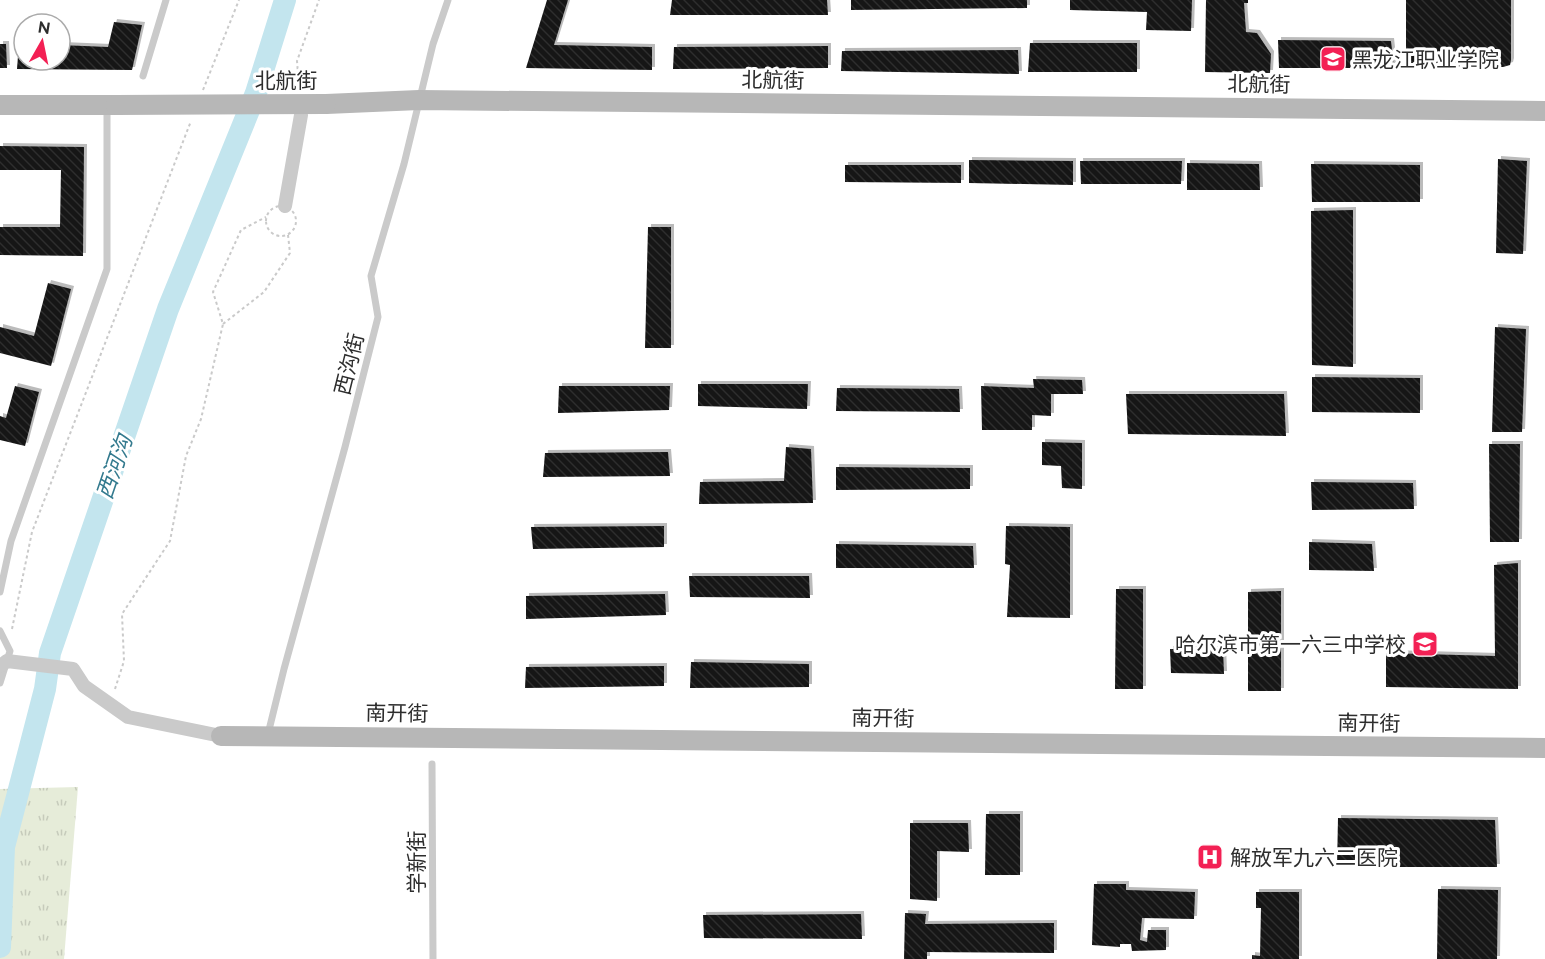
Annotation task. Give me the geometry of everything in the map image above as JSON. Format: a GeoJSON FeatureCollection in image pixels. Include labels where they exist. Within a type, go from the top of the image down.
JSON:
{"type":"FeatureCollection","features":[{"type":"Feature","properties":{"kind":"street","name":"北航街"},"geometry":{"type":"LineString","coordinates":[[0,105],[326,104],[419,100],[1545,111]]}},
{"type":"Feature","properties":{"kind":"street"},"geometry":{"type":"LineString","coordinates":[[285,206],[301,115]]}},
{"type":"Feature","properties":{"kind":"street"},"geometry":{"type":"LineString","coordinates":[[5,663],[73,669],[84,686],[128,717],[220,736]]}},
{"type":"Feature","properties":{"kind":"street","name":"南开街"},"geometry":{"type":"LineString","coordinates":[[220,736],[1545,748]]}},
{"type":"Feature","properties":{"kind":"lane"},"geometry":{"type":"LineString","coordinates":[[143,76],[166,0]]}},
{"type":"Feature","properties":{"kind":"lane","name":"西沟街"},"geometry":{"type":"LineString","coordinates":[[268,736],[378,317],[372,276],[404,164],[434,44],[448,0]]}},
{"type":"Feature","properties":{"kind":"lane"},"geometry":{"type":"LineString","coordinates":[[0,592],[10,541],[107,269],[111,105]]}},
{"type":"Feature","properties":{"kind":"lane"},"geometry":{"type":"LineString","coordinates":[[0,631],[10,651],[0,683]]}},
{"type":"Feature","properties":{"kind":"lane","name":"学新街"},"geometry":{"type":"LineString","coordinates":[[432,764],[433,959]]}},
{"type":"Feature","properties":{"kind":"path"},"geometry":{"type":"LineString","coordinates":[[203,90],[239,0]]}},
{"type":"Feature","properties":{"kind":"path"},"geometry":{"type":"LineString","coordinates":[[301,115],[297,61],[319,0]]}},
{"type":"Feature","properties":{"kind":"path"},"geometry":{"type":"LineString","coordinates":[[12,629],[32,532],[195,112]]}},
{"type":"Feature","properties":{"kind":"path"},"geometry":{"type":"LineString","coordinates":[[115,689],[124,662],[122,614],[170,541],[186,456],[201,419],[223,324],[213,292],[241,230],[266,217],[275,206],[285,206],[294,212],[295,227],[288,234],[278,236],[266,227],[266,217]]}},
{"type":"Feature","properties":{"kind":"path"},"geometry":{"type":"LineString","coordinates":[[223,324],[264,292],[290,253],[288,234]]}},
{"type":"Feature","properties":{"kind":"green space"},"geometry":{"type":"Polygon","coordinates":[[[78,787],[64,959],[0,959],[0,789],[78,787]]]}},
{"type":"Feature","properties":{"kind":"building"},"geometry":{"type":"Polygon","coordinates":[[[547,0],[568,0],[554,45],[652,47],[652,70],[526,68],[547,0]]]}},
{"type":"Feature","properties":{"kind":"building"},"geometry":{"type":"Polygon","coordinates":[[[672,0],[827,0],[828,15],[670,15],[672,0]]]}},
{"type":"Feature","properties":{"kind":"building"},"geometry":{"type":"Polygon","coordinates":[[[851,0],[1027,0],[1027,8],[851,10],[851,0]]]}},
{"type":"Feature","properties":{"kind":"building"},"geometry":{"type":"Polygon","coordinates":[[[1070,0],[1192,0],[1191,31],[1146,30],[1147,12],[1070,10],[1070,0]]]}},
{"type":"Feature","properties":{"kind":"building"},"geometry":{"type":"Polygon","coordinates":[[[1206,0],[1248,0],[1248,3],[1244,3],[1246,32],[1257,33],[1271,54],[1270,73],[1205,72],[1206,0]]]}},
{"type":"Feature","properties":{"kind":"building"},"geometry":{"type":"Polygon","coordinates":[[[1406,0],[1511,0],[1510,65],[1503,67],[1406,66],[1406,0]]]}},
{"type":"Feature","properties":{"kind":"building"},"geometry":{"type":"Polygon","coordinates":[[[114,22],[142,25],[132,70],[72,69],[72,46],[108,47],[114,22]]]}},
{"type":"Feature","properties":{"kind":"building"},"geometry":{"type":"Polygon","coordinates":[[[1278,40],[1391,41],[1394,68],[1279,68],[1278,40]]]}},
{"type":"Feature","properties":{"kind":"building"},"geometry":{"type":"Polygon","coordinates":[[[1030,43],[1137,43],[1137,72],[1028,72],[1030,43]]]}},
{"type":"Feature","properties":{"kind":"building"},"geometry":{"type":"Polygon","coordinates":[[[0,44],[6,44],[7,68],[0,68],[0,44]]]}},
{"type":"Feature","properties":{"kind":"building"},"geometry":{"type":"Polygon","coordinates":[[[828,46],[828,68],[673,69],[674,47],[828,46]]]}},
{"type":"Feature","properties":{"kind":"building"},"geometry":{"type":"Polygon","coordinates":[[[1018,50],[1019,74],[841,71],[842,51],[1018,50]]]}},
{"type":"Feature","properties":{"kind":"building"},"geometry":{"type":"Polygon","coordinates":[[[0,146],[84,147],[83,256],[0,255],[0,227],[60,227],[61,170],[0,170],[0,146]]]}},
{"type":"Feature","properties":{"kind":"building"},"geometry":{"type":"Polygon","coordinates":[[[1498,159],[1527,161],[1523,254],[1496,253],[1498,159]]]}},
{"type":"Feature","properties":{"kind":"building"},"geometry":{"type":"Polygon","coordinates":[[[969,160],[1073,161],[1073,185],[969,183],[969,160]]]}},
{"type":"Feature","properties":{"kind":"building"},"geometry":{"type":"Polygon","coordinates":[[[1080,161],[1182,161],[1181,184],[1081,184],[1080,161]]]}},
{"type":"Feature","properties":{"kind":"building"},"geometry":{"type":"Polygon","coordinates":[[[1187,163],[1259,164],[1260,190],[1187,190],[1187,163]]]}},
{"type":"Feature","properties":{"kind":"building"},"geometry":{"type":"Polygon","coordinates":[[[1311,164],[1420,165],[1420,202],[1312,202],[1311,164]]]}},
{"type":"Feature","properties":{"kind":"building"},"geometry":{"type":"Polygon","coordinates":[[[845,165],[961,165],[961,183],[845,182],[845,165]]]}},
{"type":"Feature","properties":{"kind":"building"},"geometry":{"type":"Polygon","coordinates":[[[1353,210],[1353,367],[1312,365],[1311,211],[1353,210]]]}},
{"type":"Feature","properties":{"kind":"building"},"geometry":{"type":"Polygon","coordinates":[[[648,227],[671,227],[671,348],[645,348],[648,227]]]}},
{"type":"Feature","properties":{"kind":"building"},"geometry":{"type":"Polygon","coordinates":[[[48,283],[71,289],[51,366],[0,353],[0,327],[34,336],[48,283]]]}},
{"type":"Feature","properties":{"kind":"building"},"geometry":{"type":"Polygon","coordinates":[[[1495,327],[1526,329],[1522,432],[1492,432],[1495,327]]]}},
{"type":"Feature","properties":{"kind":"building"},"geometry":{"type":"Polygon","coordinates":[[[1312,377],[1420,378],[1420,413],[1312,412],[1312,377]]]}},
{"type":"Feature","properties":{"kind":"building"},"geometry":{"type":"Polygon","coordinates":[[[1033,379],[1082,380],[1083,394],[1051,394],[1051,416],[1032,415],[1032,430],[982,430],[981,386],[1034,388],[1033,379]]]}},
{"type":"Feature","properties":{"kind":"building"},"geometry":{"type":"Polygon","coordinates":[[[698,384],[808,384],[807,409],[698,406],[698,384]]]}},
{"type":"Feature","properties":{"kind":"building"},"geometry":{"type":"Polygon","coordinates":[[[15,386],[39,392],[25,446],[0,440],[0,416],[6,418],[15,386]]]}},
{"type":"Feature","properties":{"kind":"building"},"geometry":{"type":"Polygon","coordinates":[[[559,386],[670,386],[669,410],[558,413],[559,386]]]}},
{"type":"Feature","properties":{"kind":"building"},"geometry":{"type":"Polygon","coordinates":[[[837,388],[959,389],[960,412],[836,411],[837,388]]]}},
{"type":"Feature","properties":{"kind":"building"},"geometry":{"type":"Polygon","coordinates":[[[1126,394],[1284,394],[1286,436],[1128,434],[1126,394]]]}},
{"type":"Feature","properties":{"kind":"building"},"geometry":{"type":"Polygon","coordinates":[[[1042,442],[1082,443],[1082,489],[1062,488],[1061,466],[1042,465],[1042,442]]]}},
{"type":"Feature","properties":{"kind":"building"},"geometry":{"type":"Polygon","coordinates":[[[1489,444],[1520,444],[1519,542],[1490,542],[1489,444]]]}},
{"type":"Feature","properties":{"kind":"building"},"geometry":{"type":"Polygon","coordinates":[[[786,447],[811,449],[813,503],[699,504],[700,482],[784,481],[786,447]]]}},
{"type":"Feature","properties":{"kind":"building"},"geometry":{"type":"Polygon","coordinates":[[[668,452],[670,476],[543,477],[545,453],[668,452]]]}},
{"type":"Feature","properties":{"kind":"building"},"geometry":{"type":"Polygon","coordinates":[[[836,467],[970,468],[970,489],[836,490],[836,467]]]}},
{"type":"Feature","properties":{"kind":"building"},"geometry":{"type":"Polygon","coordinates":[[[1311,482],[1413,483],[1414,509],[1312,510],[1311,482]]]}},
{"type":"Feature","properties":{"kind":"building"},"geometry":{"type":"Polygon","coordinates":[[[664,526],[664,547],[533,549],[531,527],[664,526]]]}},
{"type":"Feature","properties":{"kind":"building"},"geometry":{"type":"Polygon","coordinates":[[[1006,526],[1070,527],[1070,618],[1007,617],[1010,565],[1005,564],[1006,526]]]}},
{"type":"Feature","properties":{"kind":"building"},"geometry":{"type":"Polygon","coordinates":[[[1309,542],[1372,544],[1374,571],[1309,570],[1309,542]]]}},
{"type":"Feature","properties":{"kind":"building"},"geometry":{"type":"Polygon","coordinates":[[[836,544],[973,546],[974,568],[836,568],[836,544]]]}},
{"type":"Feature","properties":{"kind":"building"},"geometry":{"type":"Polygon","coordinates":[[[1518,563],[1518,689],[1386,687],[1386,653],[1495,656],[1494,565],[1518,563]]]}},
{"type":"Feature","properties":{"kind":"building"},"geometry":{"type":"Polygon","coordinates":[[[689,576],[809,576],[810,598],[690,597],[689,576]]]}},
{"type":"Feature","properties":{"kind":"building"},"geometry":{"type":"Polygon","coordinates":[[[1116,589],[1143,589],[1143,689],[1115,689],[1116,589]]]}},
{"type":"Feature","properties":{"kind":"building"},"geometry":{"type":"Polygon","coordinates":[[[1281,591],[1281,691],[1248,691],[1248,592],[1281,591]]]}},
{"type":"Feature","properties":{"kind":"building"},"geometry":{"type":"Polygon","coordinates":[[[665,594],[666,615],[526,619],[526,596],[665,594]]]}},
{"type":"Feature","properties":{"kind":"building"},"geometry":{"type":"Polygon","coordinates":[[[1170,649],[1223,649],[1224,674],[1171,673],[1170,649]]]}},
{"type":"Feature","properties":{"kind":"building"},"geometry":{"type":"Polygon","coordinates":[[[691,662],[809,664],[809,687],[690,688],[691,662]]]}},
{"type":"Feature","properties":{"kind":"building"},"geometry":{"type":"Polygon","coordinates":[[[664,666],[664,686],[525,688],[526,667],[664,666]]]}},
{"type":"Feature","properties":{"kind":"building"},"geometry":{"type":"Polygon","coordinates":[[[986,814],[1020,814],[1020,875],[985,875],[986,814]]]}},
{"type":"Feature","properties":{"kind":"building"},"geometry":{"type":"Polygon","coordinates":[[[1338,818],[1495,820],[1497,867],[1337,867],[1338,818]]]}},
{"type":"Feature","properties":{"kind":"building"},"geometry":{"type":"Polygon","coordinates":[[[910,823],[968,823],[969,852],[937,851],[937,901],[910,899],[910,823]]]}},
{"type":"Feature","properties":{"kind":"building"},"geometry":{"type":"Polygon","coordinates":[[[1094,884],[1126,884],[1126,890],[1195,892],[1194,919],[1142,918],[1140,940],[1147,942],[1148,930],[1166,930],[1166,950],[1132,951],[1131,944],[1120,944],[1120,947],[1092,945],[1094,884]]]}},
{"type":"Feature","properties":{"kind":"building"},"geometry":{"type":"Polygon","coordinates":[[[1438,889],[1498,890],[1497,959],[1437,959],[1438,889]]]}},
{"type":"Feature","properties":{"kind":"building"},"geometry":{"type":"Polygon","coordinates":[[[1256,892],[1299,892],[1299,959],[1252,959],[1252,955],[1260,956],[1261,908],[1256,908],[1256,892]]]}},
{"type":"Feature","properties":{"kind":"building"},"geometry":{"type":"Polygon","coordinates":[[[905,913],[926,914],[925,924],[1054,923],[1054,953],[927,952],[927,959],[904,959],[905,913]]]}},
{"type":"Feature","properties":{"kind":"building"},"geometry":{"type":"Polygon","coordinates":[[[861,914],[862,939],[704,938],[703,915],[861,914]]]}},
{"type":"Feature","properties":{"kind":"waterway","name":"西河沟"},"geometry":{"type":"LineString","coordinates":[[0,947],[4,847],[45,689],[50,653],[168,309],[256,93],[285,0]]}},
{"type":"Feature","properties":{"kind":"place","name":"黑龙江职业学院"},"geometry":{"type":"Point","coordinates":[1333,59]}},
{"type":"Feature","properties":{"kind":"place","name":"哈尔滨市第一六三中学校"},"geometry":{"type":"Point","coordinates":[1425,644]}},
{"type":"Feature","properties":{"kind":"place","name":"解放军九六二医院"},"geometry":{"type":"Point","coordinates":[1210,857]}}]}
